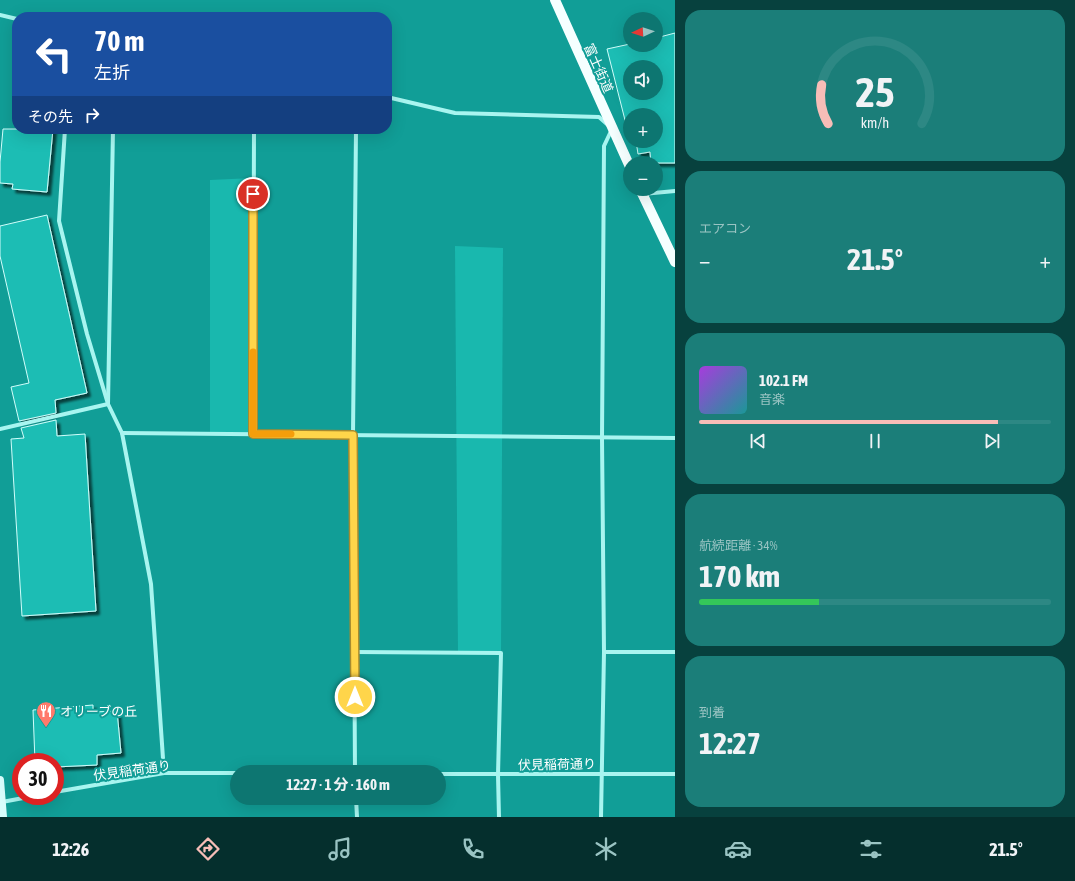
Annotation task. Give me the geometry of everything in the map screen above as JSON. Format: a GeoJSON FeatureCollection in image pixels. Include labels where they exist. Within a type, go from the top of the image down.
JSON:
{"type":"FeatureCollection","features":[{"type":"Feature","properties":{"kind":"main road","name":"富士街道"},"geometry":{"type":"LineString","coordinates":[[555,0],[625,156]]}},
{"type":"Feature","properties":{"kind":"main road"},"geometry":{"type":"LineString","coordinates":[[643,196],[675,262]]}},
{"type":"Feature","properties":{"kind":"main road"},"geometry":{"type":"LineString","coordinates":[[0,780],[3,817]]}},
{"type":"Feature","properties":{"kind":"street"},"geometry":{"type":"LineString","coordinates":[[0,15],[12,18]]}},
{"type":"Feature","properties":{"kind":"street"},"geometry":{"type":"LineString","coordinates":[[392,98],[455,113],[599,117],[612,129],[604,146],[602,438],[604,652],[601,817]]}},
{"type":"Feature","properties":{"kind":"street"},"geometry":{"type":"LineString","coordinates":[[65,134],[59,220],[87,334],[108,404],[122,433],[151,584],[164,773]]}},
{"type":"Feature","properties":{"kind":"street"},"geometry":{"type":"LineString","coordinates":[[108,404],[113,134]]}},
{"type":"Feature","properties":{"kind":"street"},"geometry":{"type":"LineString","coordinates":[[253,434],[254,134]]}},
{"type":"Feature","properties":{"kind":"street"},"geometry":{"type":"LineString","coordinates":[[355,765],[353,435],[356,134]]}},
{"type":"Feature","properties":{"kind":"street"},"geometry":{"type":"LineString","coordinates":[[663,191],[675,191]]}},
{"type":"Feature","properties":{"kind":"street"},"geometry":{"type":"LineString","coordinates":[[0,429],[108,404]]}},
{"type":"Feature","properties":{"kind":"street"},"geometry":{"type":"LineString","coordinates":[[122,433],[675,438]]}},
{"type":"Feature","properties":{"kind":"street"},"geometry":{"type":"LineString","coordinates":[[354,652],[501,653],[498,775],[499,817]]}},
{"type":"Feature","properties":{"kind":"street"},"geometry":{"type":"LineString","coordinates":[[604,652],[675,652]]}},
{"type":"Feature","properties":{"kind":"street","name":"伏見稲荷通り"},"geometry":{"type":"LineString","coordinates":[[64,790],[164,773],[230,773]]}},
{"type":"Feature","properties":{"kind":"street","name":"伏見稲荷通り"},"geometry":{"type":"LineString","coordinates":[[446,774],[675,774]]}},
{"type":"Feature","properties":{"kind":"street"},"geometry":{"type":"LineString","coordinates":[[2,802],[12,800]]}},
{"type":"Feature","properties":{"kind":"street"},"geometry":{"type":"LineString","coordinates":[[356,805],[357,817]]}},
{"type":"Feature","properties":{"kind":"green space"},"geometry":{"type":"Polygon","coordinates":[[[253,178],[253,434],[210,433],[210,180],[253,178]]]}},
{"type":"Feature","properties":{"kind":"green space"},"geometry":{"type":"Polygon","coordinates":[[[455,246],[503,248],[501,653],[458,653],[455,246]]]}},
{"type":"Feature","properties":{"kind":"building"},"geometry":{"type":"Polygon","coordinates":[[[675,33],[675,163],[663,163],[663,156],[650,156],[650,152],[638,154],[637,148],[663,148],[663,108],[623,108],[623,112],[607,49],[623,46],[623,52],[663,52],[663,36],[675,33]]]}},
{"type":"Feature","properties":{"kind":"building"},"geometry":{"type":"Polygon","coordinates":[[[3,129],[12,129],[12,134],[53,134],[47,192],[12,189],[13,184],[0,183],[3,129]]]}},
{"type":"Feature","properties":{"kind":"building"},"geometry":{"type":"Polygon","coordinates":[[[47,215],[87,393],[55,400],[56,413],[19,421],[11,387],[29,383],[0,256],[0,226],[47,215]]]}},
{"type":"Feature","properties":{"kind":"building"},"geometry":{"type":"Polygon","coordinates":[[[56,420],[57,436],[85,434],[96,611],[22,616],[11,439],[24,438],[21,428],[56,420]]]}},
{"type":"Feature","properties":{"kind":"building"},"geometry":{"type":"Polygon","coordinates":[[[93,705],[93,712],[117,711],[121,753],[97,755],[97,765],[64,767],[64,753],[35,753],[33,710],[93,705]]]}},
{"type":"Feature","properties":{"kind":"slow traffic"},"geometry":{"type":"LineString","coordinates":[[253,352],[253,434],[291,434]]}},
{"type":"Feature","properties":{"kind":"place","name":"オリーブの丘"},"geometry":{"type":"Point","coordinates":[46,728]}},
{"type":"Feature","properties":{"kind":"route"},"geometry":{"type":"LineString","coordinates":[[253,194],[253,434],[353,435],[355,697]]}}]}
